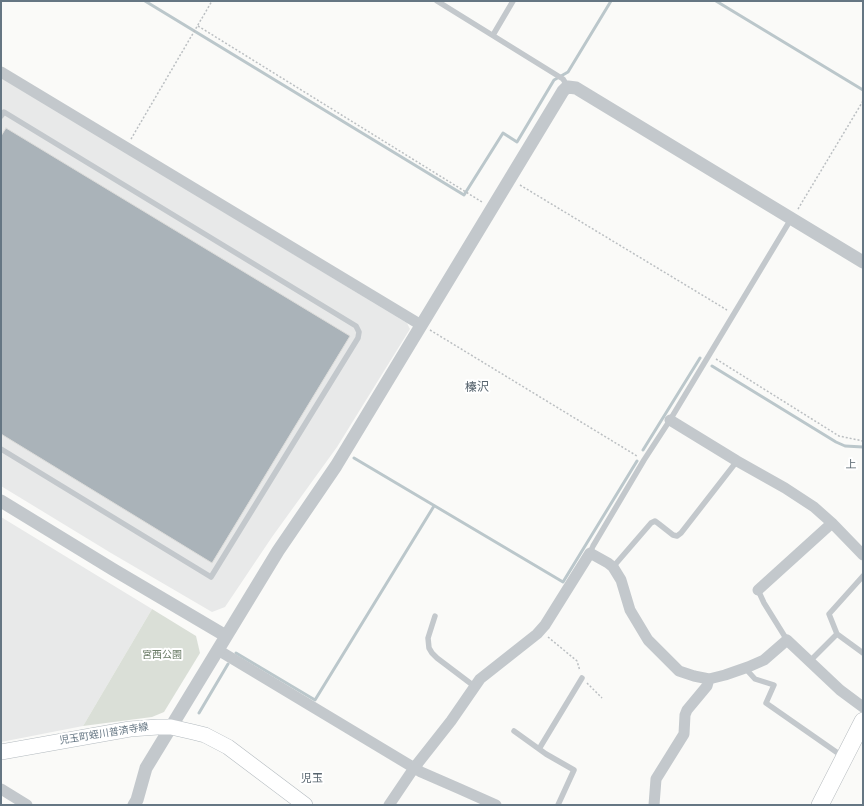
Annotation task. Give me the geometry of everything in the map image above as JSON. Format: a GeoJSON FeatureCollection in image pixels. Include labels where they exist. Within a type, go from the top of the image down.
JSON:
{"type":"FeatureCollection","features":[{"type":"Feature","properties":{"kind":"main road"},"geometry":{"type":"LineString","coordinates":[[820,805],[863,722]]}},
{"type":"Feature","properties":{"kind":"main road","name":"児玉町蛭川普済寺線"},"geometry":{"type":"LineString","coordinates":[[1,752],[130,729],[171,727],[205,735],[228,747],[305,805]]}},
{"type":"Feature","properties":{"kind":"street"},"geometry":{"type":"LineString","coordinates":[[1,72],[421,325]]}},
{"type":"Feature","properties":{"kind":"street"},"geometry":{"type":"LineString","coordinates":[[134,805],[137,800],[146,768],[278,551],[336,466],[566,88],[576,88],[863,262]]}},
{"type":"Feature","properties":{"kind":"street"},"geometry":{"type":"LineString","coordinates":[[670,420],[785,488],[814,507],[863,555]]}},
{"type":"Feature","properties":{"kind":"street"},"geometry":{"type":"LineString","coordinates":[[1,501],[226,636]]}},
{"type":"Feature","properties":{"kind":"street"},"geometry":{"type":"LineString","coordinates":[[758,590],[832,523]]}},
{"type":"Feature","properties":{"kind":"street"},"geometry":{"type":"LineString","coordinates":[[389,805],[414,768],[451,721],[480,679],[537,634],[545,625],[590,553],[613,567],[621,580],[630,610],[648,640],[679,671],[709,679],[725,675],[764,660],[787,640],[840,690],[863,708]]}},
{"type":"Feature","properties":{"kind":"street"},"geometry":{"type":"LineString","coordinates":[[218,650],[414,768],[496,805]]}},
{"type":"Feature","properties":{"kind":"street"},"geometry":{"type":"LineString","coordinates":[[654,805],[656,779],[684,734],[685,714],[687,710],[707,686],[709,679]]}},
{"type":"Feature","properties":{"kind":"street"},"geometry":{"type":"LineString","coordinates":[[1,789],[27,805]]}},
{"type":"Feature","properties":{"kind":"lane"},"geometry":{"type":"LineString","coordinates":[[437,1],[563,79],[568,87]]}},
{"type":"Feature","properties":{"kind":"lane"},"geometry":{"type":"LineString","coordinates":[[493,35],[513,1]]}},
{"type":"Feature","properties":{"kind":"lane"},"geometry":{"type":"LineString","coordinates":[[1,116],[4,112],[11,116],[356,326],[359,332],[358,338],[211,577],[1,449]]}},
{"type":"Feature","properties":{"kind":"lane"},"geometry":{"type":"LineString","coordinates":[[590,553],[644,460],[670,420],[791,219]]}},
{"type":"Feature","properties":{"kind":"lane"},"geometry":{"type":"LineString","coordinates":[[613,567],[651,523],[655,521],[673,535],[677,536],[681,533],[738,461]]}},
{"type":"Feature","properties":{"kind":"lane"},"geometry":{"type":"LineString","coordinates":[[863,576],[829,614],[837,634],[863,652]]}},
{"type":"Feature","properties":{"kind":"lane"},"geometry":{"type":"LineString","coordinates":[[758,590],[764,603],[787,640]]}},
{"type":"Feature","properties":{"kind":"lane"},"geometry":{"type":"LineString","coordinates":[[435,616],[428,638],[429,648],[437,658],[474,686]]}},
{"type":"Feature","properties":{"kind":"lane"},"geometry":{"type":"LineString","coordinates":[[810,661],[837,634]]}},
{"type":"Feature","properties":{"kind":"lane"},"geometry":{"type":"LineString","coordinates":[[745,668],[755,680],[774,685],[766,703],[844,758]]}},
{"type":"Feature","properties":{"kind":"lane"},"geometry":{"type":"LineString","coordinates":[[539,749],[582,678]]}},
{"type":"Feature","properties":{"kind":"lane"},"geometry":{"type":"LineString","coordinates":[[514,731],[539,749],[574,770],[558,805]]}},
{"type":"Feature","properties":{"kind":"path"},"geometry":{"type":"LineString","coordinates":[[126,147],[212,1]]}},
{"type":"Feature","properties":{"kind":"path"},"geometry":{"type":"LineString","coordinates":[[198,26],[492,208]]}},
{"type":"Feature","properties":{"kind":"path"},"geometry":{"type":"LineString","coordinates":[[791,219],[863,101]]}},
{"type":"Feature","properties":{"kind":"path"},"geometry":{"type":"LineString","coordinates":[[510,179],[734,315]]}},
{"type":"Feature","properties":{"kind":"path"},"geometry":{"type":"LineString","coordinates":[[421,325],[644,460]]}},
{"type":"Feature","properties":{"kind":"path"},"geometry":{"type":"LineString","coordinates":[[709,355],[839,436],[863,441]]}},
{"type":"Feature","properties":{"kind":"path"},"geometry":{"type":"LineString","coordinates":[[541,630],[576,661],[582,678],[602,698]]}},
{"type":"Feature","properties":{"kind":"shaded area"},"geometry":{"type":"Polygon","coordinates":[[[1,77],[407,323],[410,329],[337,447],[272,537],[225,607],[212,612],[1,486],[1,77]]]}},
{"type":"Feature","properties":{"kind":"shaded area"},"geometry":{"type":"Polygon","coordinates":[[[1,517],[152,609],[83,726],[1,742],[1,517]]]}},
{"type":"Feature","properties":{"kind":"green space","name":"宮西公園"},"geometry":{"type":"Polygon","coordinates":[[[152,609],[196,636],[200,653],[164,712],[152,717],[83,726],[152,609]]]}},
{"type":"Feature","properties":{"kind":"building"},"geometry":{"type":"Polygon","coordinates":[[[6,128],[350,336],[212,563],[1,434],[1,136],[6,128]]]}},
{"type":"Feature","properties":{"kind":"waterway"},"geometry":{"type":"LineString","coordinates":[[145,1],[464,195],[503,133],[517,142],[554,80],[568,72],[611,1]]}},
{"type":"Feature","properties":{"kind":"waterway"},"geometry":{"type":"LineString","coordinates":[[716,1],[863,90]]}},
{"type":"Feature","properties":{"kind":"waterway"},"geometry":{"type":"LineString","coordinates":[[643,450],[700,358]]}},
{"type":"Feature","properties":{"kind":"waterway"},"geometry":{"type":"LineString","coordinates":[[712,366],[836,442],[845,446],[863,447]]}},
{"type":"Feature","properties":{"kind":"waterway"},"geometry":{"type":"LineString","coordinates":[[354,458],[563,582],[637,461]]}},
{"type":"Feature","properties":{"kind":"waterway"},"geometry":{"type":"LineString","coordinates":[[236,653],[315,700],[434,506]]}},
{"type":"Feature","properties":{"kind":"waterway"},"geometry":{"type":"LineString","coordinates":[[199,713],[228,664]]}},
{"type":"Feature","properties":{"kind":"district","name":"榛沢"},"geometry":{"type":"Point","coordinates":[477,388]}},
{"type":"Feature","properties":{"kind":"district","name":"上"},"geometry":{"type":"Point","coordinates":[851,465]}},
{"type":"Feature","properties":{"kind":"district","name":"児玉"},"geometry":{"type":"Point","coordinates":[312,779]}}]}
